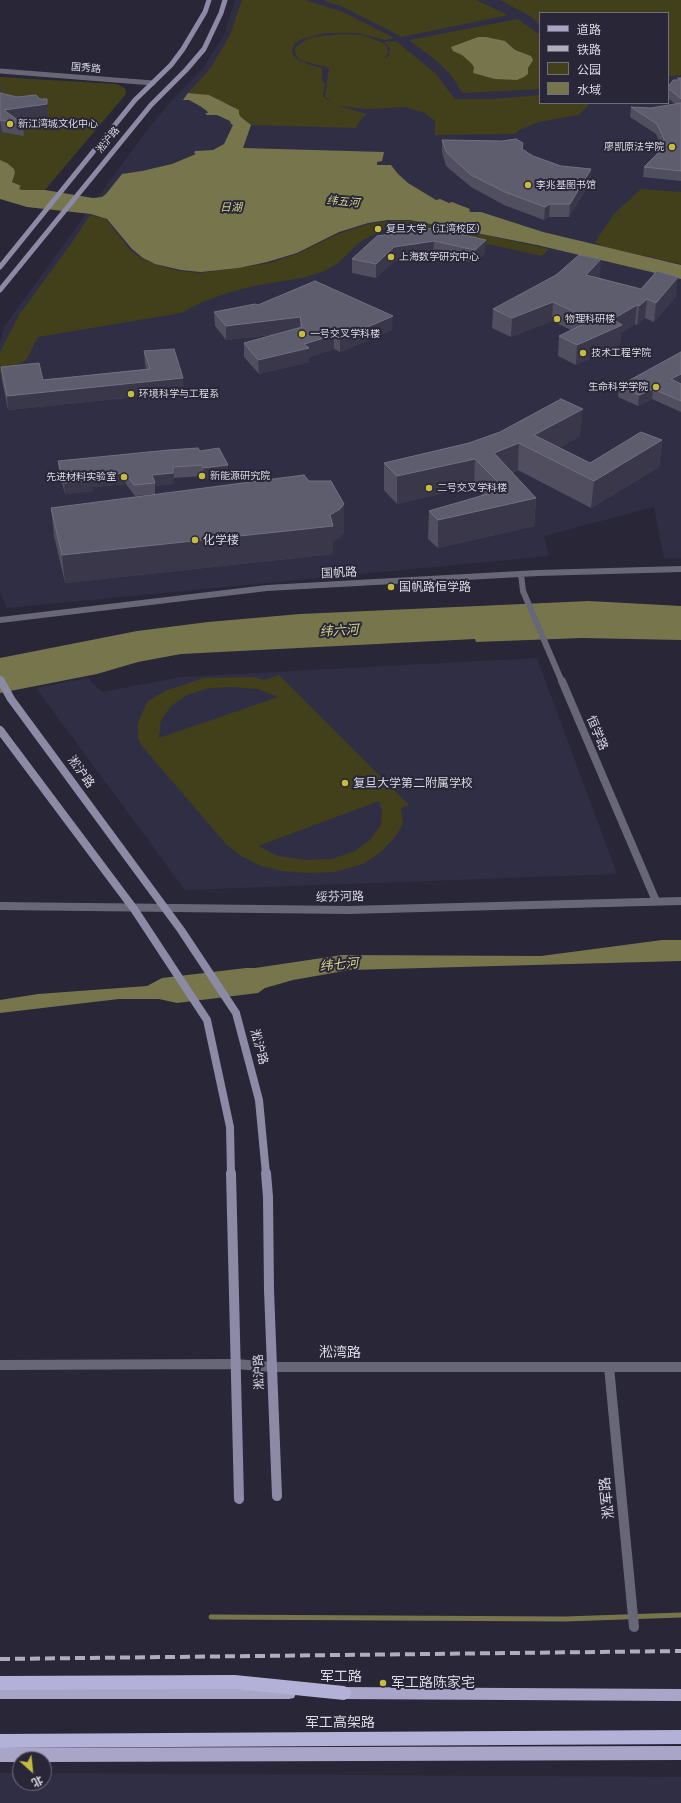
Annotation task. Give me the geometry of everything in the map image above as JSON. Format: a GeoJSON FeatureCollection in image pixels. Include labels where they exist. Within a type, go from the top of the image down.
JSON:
{"type":"FeatureCollection","features":[{"type":"Feature","properties":{"kind":"highway"},"geometry":{"type":"LineString","coordinates":[[0,1683],[235,1682],[344,1693]]}},
{"type":"Feature","properties":{"kind":"highway","name":"军工高架路"},"geometry":{"type":"LineString","coordinates":[[0,1741],[681,1737]]}},
{"type":"Feature","properties":{"kind":"main road","name":"淞沪路"},"geometry":{"type":"LineString","coordinates":[[0,267],[43,216],[135,100],[156,83],[171,65],[183,49],[205,12],[209,0]]}},
{"type":"Feature","properties":{"kind":"main road","name":"淞沪路"},"geometry":{"type":"LineString","coordinates":[[0,290],[151,105],[186,70],[204,49],[221,13],[225,0]]}},
{"type":"Feature","properties":{"kind":"main road"},"geometry":{"type":"LineString","coordinates":[[164,84],[170,85]]}},
{"type":"Feature","properties":{"kind":"main road","name":"淞沪路"},"geometry":{"type":"LineString","coordinates":[[0,679],[11,700],[166,909],[236,1013],[259,1100],[268,1198],[277,1496]]}},
{"type":"Feature","properties":{"kind":"main road","name":"淞沪路"},"geometry":{"type":"LineString","coordinates":[[0,730],[134,909],[207,1020],[230,1127],[239,1499]]}},
{"type":"Feature","properties":{"kind":"main road","name":"军工路"},"geometry":{"type":"LineString","coordinates":[[0,1693],[681,1694]]}},
{"type":"Feature","properties":{"kind":"main road"},"geometry":{"type":"LineString","coordinates":[[0,1756],[681,1753]]}},
{"type":"Feature","properties":{"kind":"street","name":"国秀路"},"geometry":{"type":"LineString","coordinates":[[0,71],[156,83]]}},
{"type":"Feature","properties":{"kind":"street","name":"国帆路"},"geometry":{"type":"LineString","coordinates":[[0,620],[267,588],[521,574],[681,569]]}},
{"type":"Feature","properties":{"kind":"street","name":"恒学路"},"geometry":{"type":"LineString","coordinates":[[521,574],[523,591],[656,901]]}},
{"type":"Feature","properties":{"kind":"street","name":"绥芬河路"},"geometry":{"type":"LineString","coordinates":[[0,906],[134,909],[348,910],[681,901]]}},
{"type":"Feature","properties":{"kind":"street","name":"淞湾路"},"geometry":{"type":"LineString","coordinates":[[0,1365],[236,1364],[272,1367],[681,1367]]}},
{"type":"Feature","properties":{"kind":"street","name":"淞军路"},"geometry":{"type":"LineString","coordinates":[[608,1367],[634,1627]]}},
{"type":"Feature","properties":{"kind":"shaded area","name":"复旦大学（江湾校区）"},"geometry":{"type":"Polygon","coordinates":[[[235,0],[681,0],[681,558],[664,558],[654,507],[544,536],[549,556],[7,608],[0,593],[0,343],[4,327],[146,131],[173,99],[203,68],[224,35],[235,0]]]}},
{"type":"Feature","properties":{"kind":"shaded area","name":"复旦大学第二附属学校"},"geometry":{"type":"Polygon","coordinates":[[[537,658],[617,874],[185,890],[36,688],[88,678],[102,692],[181,677],[537,658]]]}},
{"type":"Feature","properties":{"kind":"shaded area"},"geometry":{"type":"Polygon","coordinates":[[[0,1773],[12,1773],[12,1791],[52,1791],[52,1773],[681,1777],[681,1803],[0,1803],[0,1773]]]}},
{"type":"Feature","properties":{"kind":"green space"},"geometry":{"type":"Polygon","coordinates":[[[242,0],[305,0],[343,12],[394,38],[385,40],[358,33],[326,33],[302,39],[294,44],[292,50],[293,55],[297,59],[310,65],[322,68],[322,80],[325,84],[323,96],[333,104],[325,96],[329,68],[303,61],[298,58],[295,48],[306,40],[314,37],[343,34],[363,35],[383,43],[387,47],[388,53],[384,59],[389,56],[390,48],[384,42],[396,41],[435,73],[455,99],[492,99],[539,95],[539,104],[588,104],[578,115],[539,122],[519,130],[515,134],[435,135],[435,121],[425,113],[405,107],[368,109],[339,106],[367,114],[361,119],[356,128],[251,125],[241,117],[233,106],[209,95],[188,93],[210,69],[230,35],[242,0]]]}},
{"type":"Feature","properties":{"kind":"green space"},"geometry":{"type":"Polygon","coordinates":[[[476,0],[508,15],[402,37],[341,6],[324,1],[476,0]]]}},
{"type":"Feature","properties":{"kind":"green space"},"geometry":{"type":"Polygon","coordinates":[[[500,0],[681,0],[681,75],[669,77],[669,12],[539,12],[539,24],[530,16],[500,0]]]}},
{"type":"Feature","properties":{"kind":"green space"},"geometry":{"type":"Polygon","coordinates":[[[518,19],[539,34],[539,89],[463,93],[450,74],[438,62],[409,40],[518,19]]]}},
{"type":"Feature","properties":{"kind":"green space"},"geometry":{"type":"Polygon","coordinates":[[[0,77],[116,84],[125,88],[126,94],[45,190],[21,190],[12,182],[15,173],[0,160],[0,77]]]}},
{"type":"Feature","properties":{"kind":"green space"},"geometry":{"type":"Polygon","coordinates":[[[641,189],[681,192],[681,264],[605,247],[595,242],[614,214],[641,189]]]}},
{"type":"Feature","properties":{"kind":"green space"},"geometry":{"type":"Polygon","coordinates":[[[90,215],[106,219],[130,250],[141,258],[154,264],[179,271],[200,273],[270,263],[297,254],[340,233],[369,224],[389,221],[410,221],[443,226],[549,249],[542,256],[415,228],[403,227],[385,229],[361,241],[337,264],[322,272],[302,278],[254,286],[227,293],[200,303],[181,313],[38,337],[26,360],[0,374],[0,352],[19,315],[90,215]]]}},
{"type":"Feature","properties":{"kind":"green space"},"geometry":{"type":"Polygon","coordinates":[[[279,675],[409,805],[401,808],[403,824],[395,837],[381,852],[363,864],[335,872],[307,873],[282,871],[261,866],[241,856],[226,844],[141,745],[138,737],[138,724],[141,715],[148,701],[165,691],[204,678],[254,677],[264,680],[279,675]],[[232,687],[209,688],[187,695],[171,706],[161,720],[159,738],[278,697],[258,689],[232,687]],[[379,801],[258,846],[278,856],[305,860],[332,859],[355,851],[370,840],[381,825],[382,812],[379,801]]]}},
{"type":"Feature","properties":{"kind":"water"},"geometry":{"type":"Polygon","coordinates":[[[478,37],[505,41],[515,50],[531,56],[533,60],[528,68],[528,74],[517,80],[495,79],[473,73],[474,67],[471,63],[462,55],[453,51],[451,47],[478,37]]]}},
{"type":"Feature","properties":{"kind":"water","name":"日湖"},"geometry":{"type":"Polygon","coordinates":[[[188,93],[209,95],[239,110],[241,117],[251,125],[243,148],[384,152],[382,161],[377,162],[377,165],[391,165],[408,183],[436,200],[440,199],[449,203],[452,202],[470,209],[469,211],[471,212],[481,212],[543,232],[681,265],[681,279],[537,245],[410,220],[388,220],[368,223],[339,232],[297,253],[267,262],[239,268],[201,272],[181,270],[155,264],[143,258],[132,249],[107,219],[91,214],[27,207],[0,199],[0,160],[7,163],[14,169],[15,173],[12,182],[21,186],[19,188],[21,190],[45,190],[93,198],[102,197],[106,194],[122,174],[172,164],[196,154],[194,153],[195,151],[213,150],[224,144],[233,125],[230,121],[217,115],[207,115],[205,113],[208,113],[207,111],[189,100],[183,100],[188,93]]]}},
{"type":"Feature","properties":{"kind":"water","name":"纬六河"},"geometry":{"type":"Polygon","coordinates":[[[589,601],[681,606],[681,640],[582,638],[476,642],[475,639],[181,654],[138,662],[97,674],[0,693],[0,658],[137,631],[208,622],[300,614],[589,601]]]}},
{"type":"Feature","properties":{"kind":"water","name":"纬七河"},"geometry":{"type":"Polygon","coordinates":[[[662,940],[681,940],[681,961],[350,970],[293,980],[265,988],[258,993],[177,1003],[159,999],[119,999],[0,1013],[0,1000],[38,994],[147,986],[162,978],[255,968],[342,955],[541,956],[662,940]]]}},
{"type":"Feature","properties":{"kind":"building"},"geometry":{"type":"Polygon","coordinates":[[[678,78],[681,78],[681,99],[669,89],[669,86],[673,80],[679,80],[678,78]]]}},
{"type":"Feature","properties":{"kind":"building"},"geometry":{"type":"Polygon","coordinates":[[[0,93],[17,97],[36,95],[40,99],[47,99],[47,104],[4,110],[23,124],[0,120],[0,93]]]}},
{"type":"Feature","properties":{"kind":"building","name":"廖凯原法学院"},"geometry":{"type":"Polygon","coordinates":[[[681,103],[681,171],[644,167],[662,149],[664,139],[657,124],[631,107],[651,108],[681,103]]]}},
{"type":"Feature","properties":{"kind":"building","name":"李兆基图书馆"},"geometry":{"type":"Polygon","coordinates":[[[516,139],[523,143],[522,149],[533,156],[561,166],[591,169],[570,204],[550,204],[545,207],[505,192],[471,175],[447,153],[442,140],[502,141],[516,139]]]}},
{"type":"Feature","properties":{"kind":"building"},"geometry":{"type":"Polygon","coordinates":[[[433,228],[486,240],[475,250],[434,241],[394,247],[376,264],[352,259],[377,236],[433,228]]]}},
{"type":"Feature","properties":{"kind":"building"},"geometry":{"type":"Polygon","coordinates":[[[579,255],[601,259],[586,275],[641,289],[657,271],[678,277],[656,303],[647,299],[639,306],[637,305],[613,319],[622,325],[577,345],[559,336],[592,320],[553,302],[512,318],[493,309],[556,275],[579,255]]]}},
{"type":"Feature","properties":{"kind":"building"},"geometry":{"type":"Polygon","coordinates":[[[315,281],[393,316],[340,339],[334,335],[304,344],[309,348],[258,360],[244,343],[302,327],[300,317],[226,326],[214,312],[255,304],[258,305],[315,281]]]}},
{"type":"Feature","properties":{"kind":"building"},"geometry":{"type":"Polygon","coordinates":[[[174,349],[183,378],[7,396],[1,367],[39,363],[43,380],[150,369],[144,351],[174,349]]]}},
{"type":"Feature","properties":{"kind":"building"},"geometry":{"type":"Polygon","coordinates":[[[681,352],[681,374],[671,379],[681,384],[681,401],[653,389],[639,395],[619,386],[681,352]]]}},
{"type":"Feature","properties":{"kind":"building"},"geometry":{"type":"Polygon","coordinates":[[[561,399],[583,409],[534,435],[590,463],[641,432],[662,440],[594,481],[519,443],[494,453],[536,498],[438,520],[429,511],[505,489],[475,459],[397,476],[384,463],[469,443],[500,432],[561,399]]]}},
{"type":"Feature","properties":{"kind":"building"},"geometry":{"type":"Polygon","coordinates":[[[198,448],[200,451],[219,448],[228,465],[203,468],[202,465],[173,467],[173,473],[152,475],[155,483],[134,485],[125,473],[91,476],[92,480],[64,483],[58,461],[169,450],[198,448]]]}},
{"type":"Feature","properties":{"kind":"building"},"geometry":{"type":"Polygon","coordinates":[[[304,475],[309,481],[331,481],[344,504],[340,509],[330,515],[333,526],[62,555],[51,508],[304,475]]]}},
{"type":"Feature","properties":{"kind":"waterway"},"geometry":{"type":"LineString","coordinates":[[211,1617],[565,1619],[681,1615]]}},
{"type":"Feature","properties":{"kind":"railway"},"geometry":{"type":"LineString","coordinates":[[0,1659],[681,1651]]}},
{"type":"Feature","properties":{"kind":"place","name":"新江湾城文化中心"},"geometry":{"type":"Point","coordinates":[10,124]}},
{"type":"Feature","properties":{"kind":"place","name":"廖凯原法学院"},"geometry":{"type":"Point","coordinates":[672,147]}},
{"type":"Feature","properties":{"kind":"place","name":"李兆基图书馆"},"geometry":{"type":"Point","coordinates":[528,185]}},
{"type":"Feature","properties":{"kind":"place","name":"复旦大学（江湾校区）"},"geometry":{"type":"Point","coordinates":[378,229]}},
{"type":"Feature","properties":{"kind":"place","name":"上海数学研究中心"},"geometry":{"type":"Point","coordinates":[391,257]}},
{"type":"Feature","properties":{"kind":"place","name":"物理科研楼"},"geometry":{"type":"Point","coordinates":[557,319]}},
{"type":"Feature","properties":{"kind":"place","name":"一号交叉学科楼"},"geometry":{"type":"Point","coordinates":[302,334]}},
{"type":"Feature","properties":{"kind":"place","name":"技术工程学院"},"geometry":{"type":"Point","coordinates":[583,353]}},
{"type":"Feature","properties":{"kind":"place","name":"生命科学学院"},"geometry":{"type":"Point","coordinates":[656,387]}},
{"type":"Feature","properties":{"kind":"place","name":"环境科学与工程系"},"geometry":{"type":"Point","coordinates":[131,394]}},
{"type":"Feature","properties":{"kind":"place","name":"新能源研究院"},"geometry":{"type":"Point","coordinates":[202,476]}},
{"type":"Feature","properties":{"kind":"place","name":"先进材料实验室"},"geometry":{"type":"Point","coordinates":[124,477]}},
{"type":"Feature","properties":{"kind":"place","name":"二号交叉学科楼"},"geometry":{"type":"Point","coordinates":[429,488]}},
{"type":"Feature","properties":{"kind":"place","name":"化学楼"},"geometry":{"type":"Point","coordinates":[195,540]}},
{"type":"Feature","properties":{"kind":"place","name":"国帆路恒学路"},"geometry":{"type":"Point","coordinates":[391,587]}},
{"type":"Feature","properties":{"kind":"place","name":"复旦大学第二附属学校"},"geometry":{"type":"Point","coordinates":[345,783]}},
{"type":"Feature","properties":{"kind":"place","name":"军工路陈家宅"},"geometry":{"type":"Point","coordinates":[383,1683]}},
{"type":"Feature","properties":{"kind":"water label","name":"纬五河"},"geometry":{"type":"Point","coordinates":[343,202]}}]}
